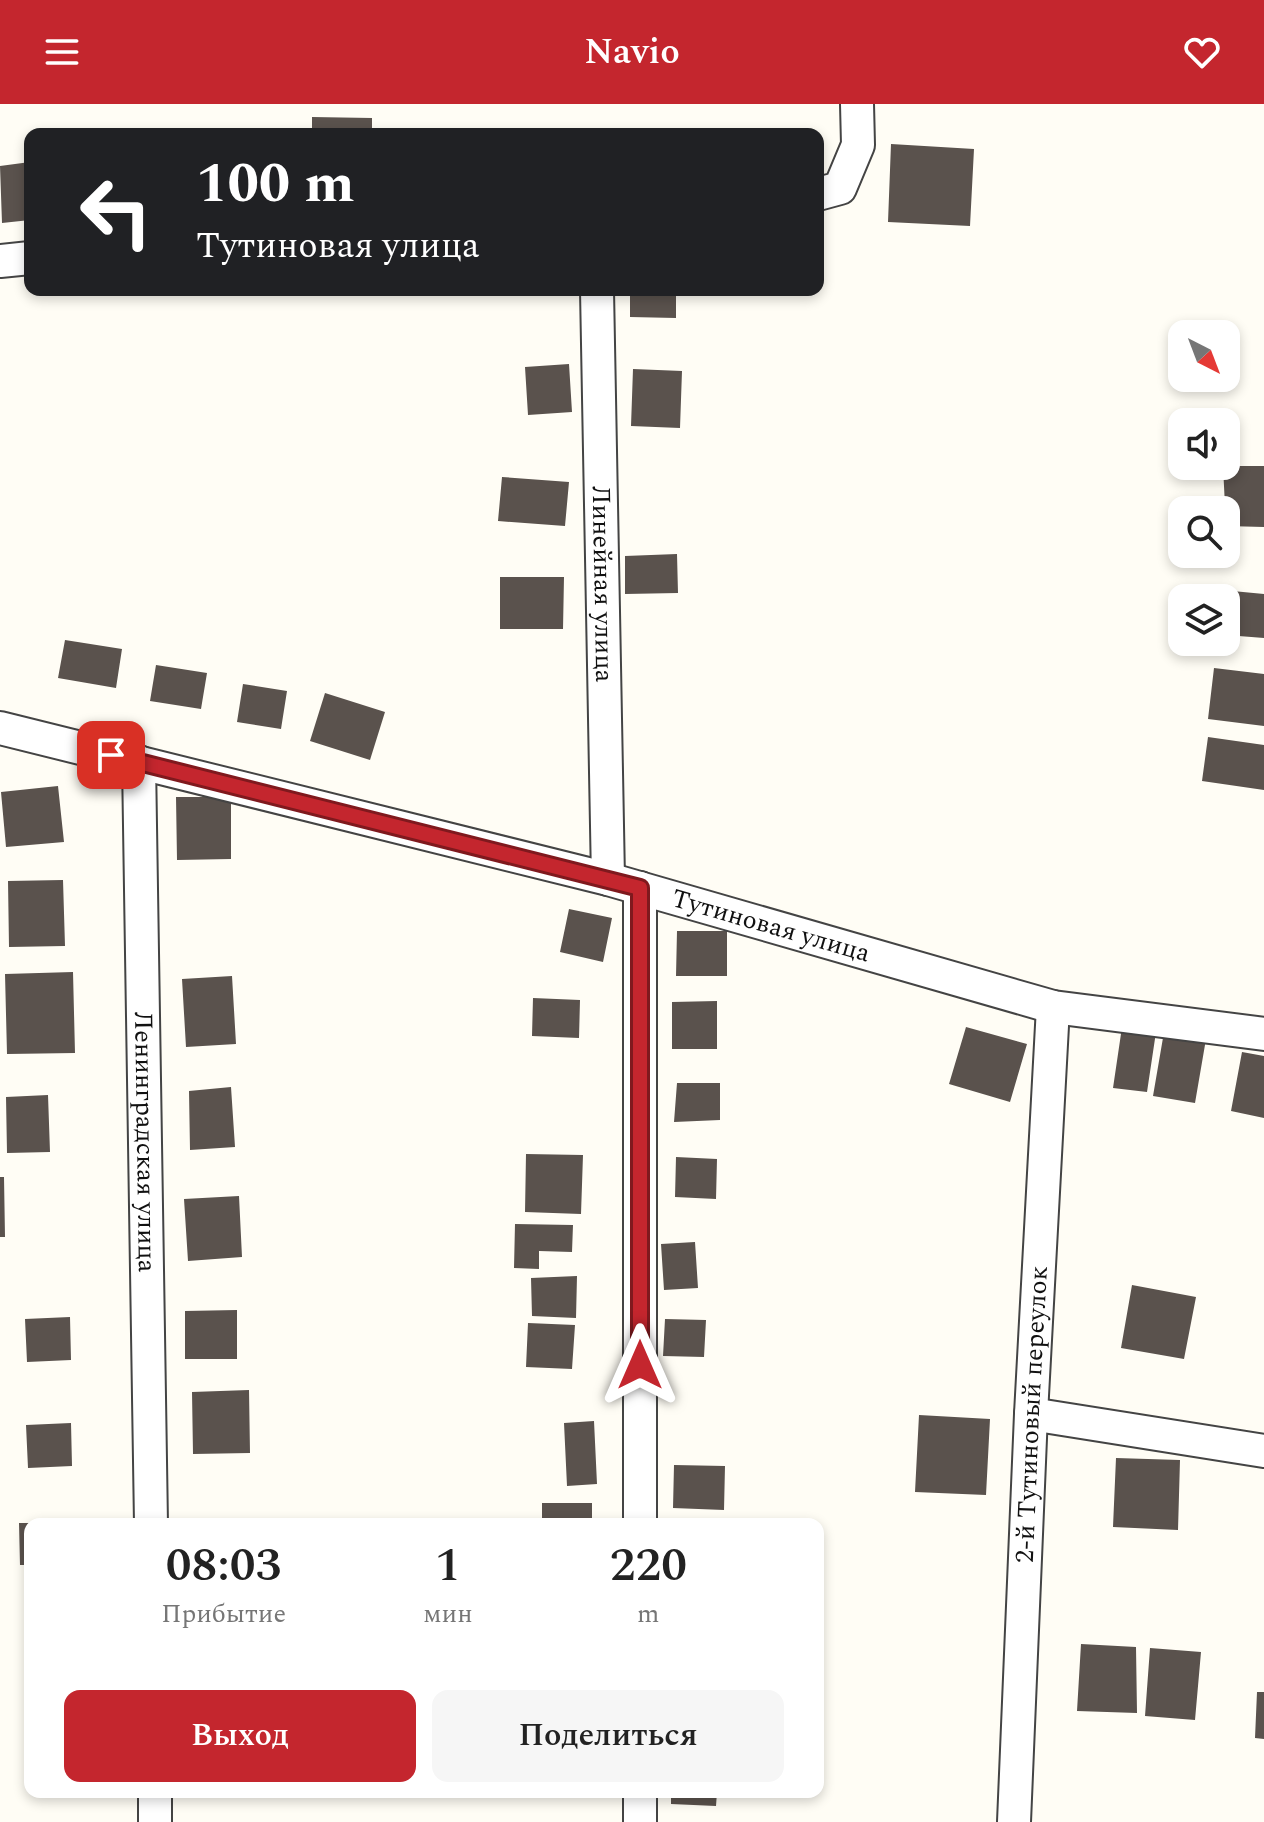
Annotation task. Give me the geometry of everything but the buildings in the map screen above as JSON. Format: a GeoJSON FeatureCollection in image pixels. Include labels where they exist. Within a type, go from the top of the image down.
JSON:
{"type":"FeatureCollection","features":[{"type":"Feature","properties":{"kind":"street"},"geometry":{"type":"LineString","coordinates":[[824,192],[840,188],[858,145],[857,104]]}},
{"type":"Feature","properties":{"kind":"street"},"geometry":{"type":"LineString","coordinates":[[0,261],[24,259]]}},
{"type":"Feature","properties":{"kind":"street","name":"Линейная улица"},"geometry":{"type":"LineString","coordinates":[[597,296],[608,879]]}},
{"type":"Feature","properties":{"kind":"street","name":"Тутиновая улица"},"geometry":{"type":"LineString","coordinates":[[0,728],[608,879],[1053,1007],[1264,1034]]}},
{"type":"Feature","properties":{"kind":"street","name":"Ленинградская улица"},"geometry":{"type":"LineString","coordinates":[[139,762],[151,1518]]}},
{"type":"Feature","properties":{"kind":"street"},"geometry":{"type":"LineString","coordinates":[[640,888],[640,1518]]}},
{"type":"Feature","properties":{"kind":"street","name":"2-й Тутиновый переулок"},"geometry":{"type":"LineString","coordinates":[[1014,1822],[1031,1414],[1053,1007]]}},
{"type":"Feature","properties":{"kind":"street"},"geometry":{"type":"LineString","coordinates":[[1031,1414],[1264,1451]]}},
{"type":"Feature","properties":{"kind":"street"},"geometry":{"type":"LineString","coordinates":[[155,1798],[155,1822]]}},
{"type":"Feature","properties":{"kind":"street"},"geometry":{"type":"LineString","coordinates":[[640,1798],[640,1822]]}},
{"type":"Feature","properties":{"kind":"route"},"geometry":{"type":"LineString","coordinates":[[111,755],[640,888],[640,1365]]}}]}
